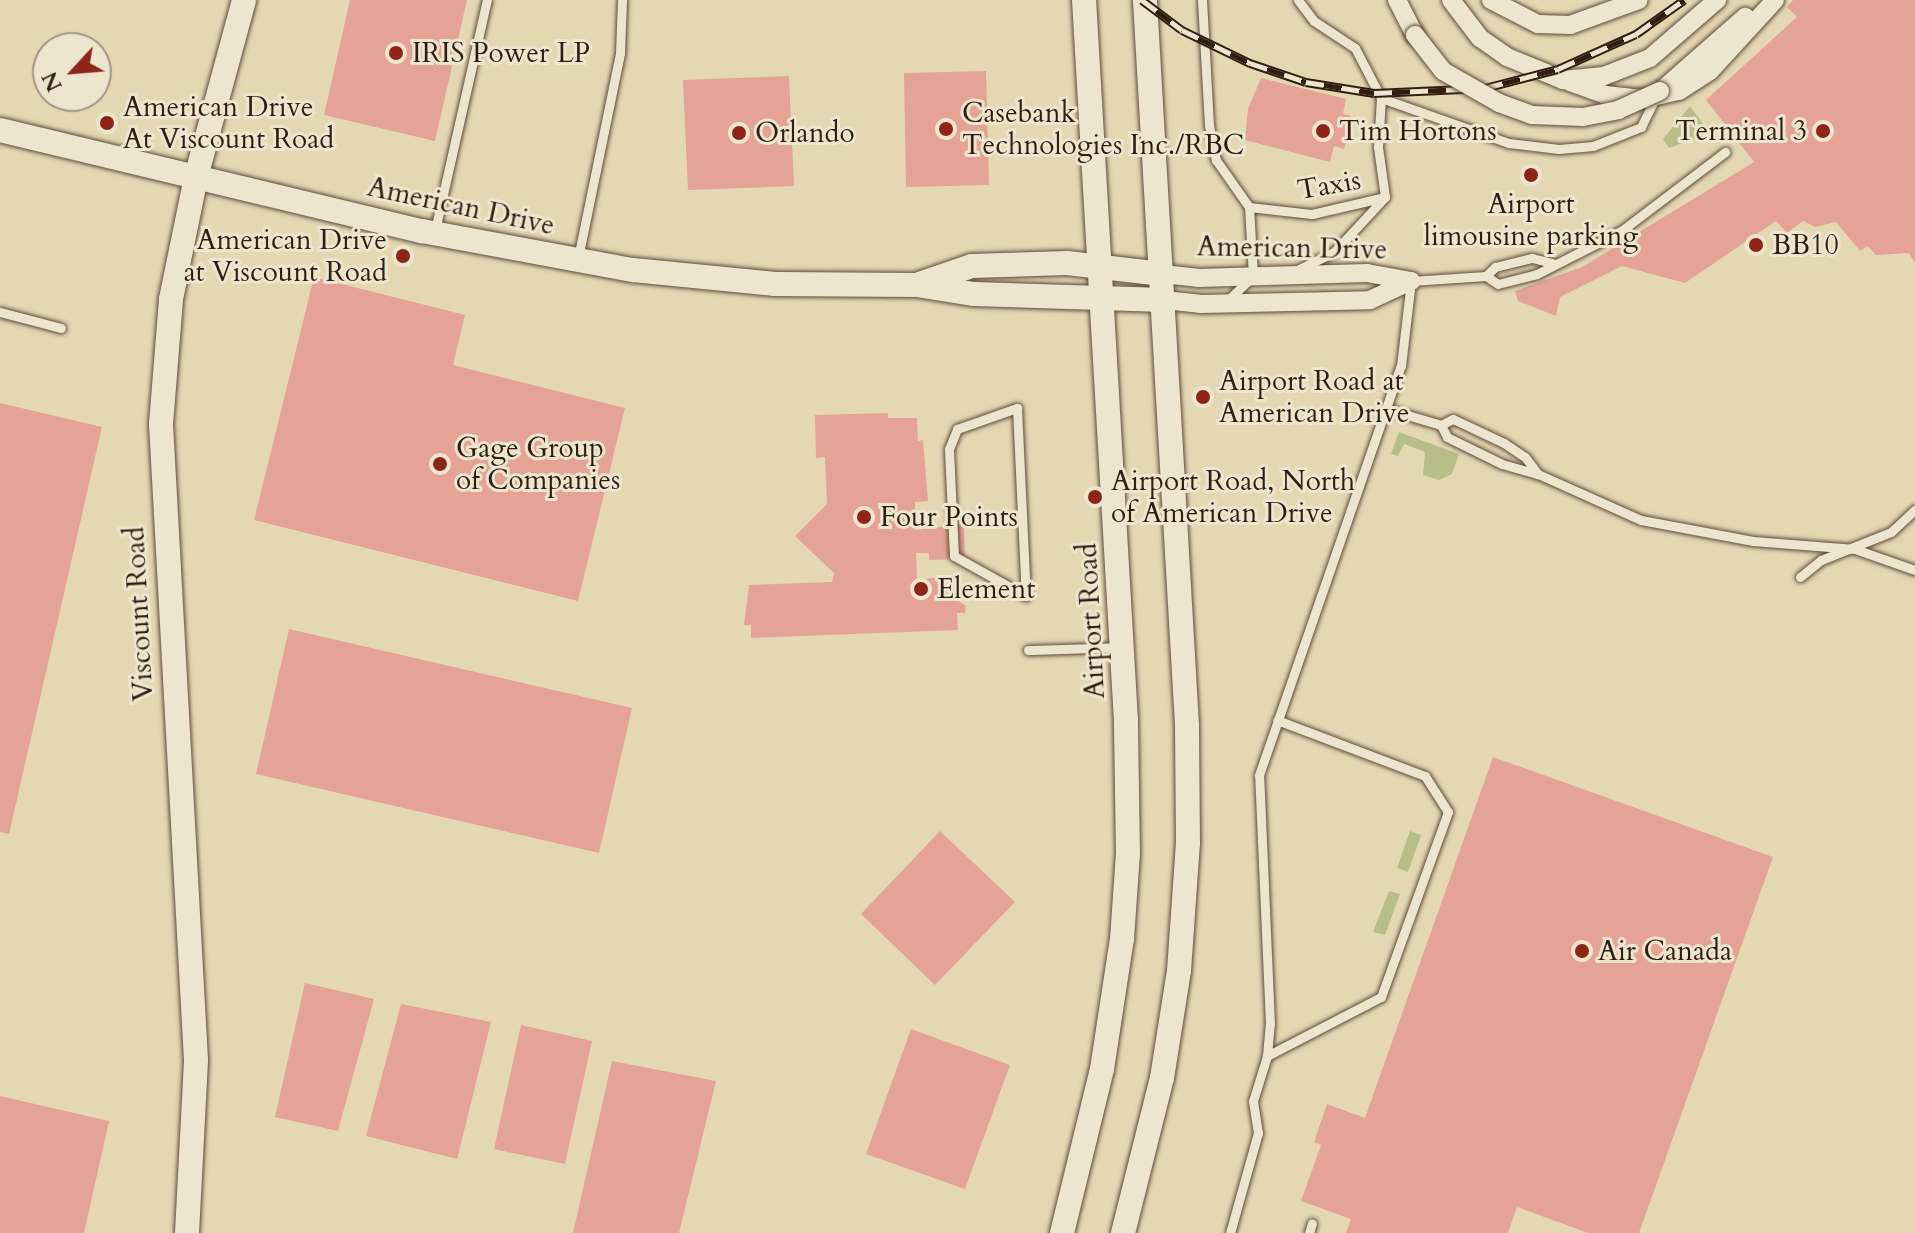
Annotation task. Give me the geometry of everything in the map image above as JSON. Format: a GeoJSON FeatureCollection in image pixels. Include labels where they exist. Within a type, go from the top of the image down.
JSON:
{"type":"FeatureCollection","features":[{"type":"Feature","properties":{"kind":"street","name":"Viscount Road"},"geometry":{"type":"LineString","coordinates":[[187,1233],[196,1060],[161,424],[171,299],[196,177],[244,0]]}},
{"type":"Feature","properties":{"kind":"street","name":"Airport Road"},"geometry":{"type":"LineString","coordinates":[[1062,1233],[1102,1069],[1122,939],[1128,814],[1122,647],[1084,0]]}},
{"type":"Feature","properties":{"kind":"street"},"geometry":{"type":"LineString","coordinates":[[1123,1233],[1169,1038],[1188,843],[1187,725],[1145,0]]}},
{"type":"Feature","properties":{"kind":"street"},"geometry":{"type":"LineString","coordinates":[[1397,0],[1415,35],[1443,71],[1499,103],[1532,115],[1583,117],[1618,110],[1660,91],[1760,0]]}},
{"type":"Feature","properties":{"kind":"street"},"geometry":{"type":"LineString","coordinates":[[1451,0],[1480,38],[1507,57],[1605,95],[1657,96],[1679,91],[1710,71],[1775,0]]}},
{"type":"Feature","properties":{"kind":"street"},"geometry":{"type":"LineString","coordinates":[[1491,0],[1538,24],[1570,25],[1639,0]]}},
{"type":"Feature","properties":{"kind":"street"},"geometry":{"type":"LineString","coordinates":[[1563,80],[1604,76],[1650,58],[1717,0]]}},
{"type":"Feature","properties":{"kind":"street","name":"American Drive"},"geometry":{"type":"LineString","coordinates":[[0,130],[434,234],[577,261],[775,284],[917,285],[974,294],[1102,295],[1224,303],[1370,300],[1411,281]]}},
{"type":"Feature","properties":{"kind":"street","name":"American Drive"},"geometry":{"type":"LineString","coordinates":[[917,285],[972,266],[1100,266],[1162,274],[1253,276],[1367,273],[1411,281]]}},
{"type":"Feature","properties":{"kind":"lane"},"geometry":{"type":"LineString","coordinates":[[434,234],[487,0]]}},
{"type":"Feature","properties":{"kind":"lane"},"geometry":{"type":"LineString","coordinates":[[577,261],[620,53],[622,0]]}},
{"type":"Feature","properties":{"kind":"lane"},"geometry":{"type":"LineString","coordinates":[[1202,0],[1209,125],[1216,160],[1249,207],[1253,276],[1224,303]]}},
{"type":"Feature","properties":{"kind":"lane"},"geometry":{"type":"LineString","coordinates":[[1298,0],[1314,21],[1355,48],[1381,98],[1378,147],[1385,197]]}},
{"type":"Feature","properties":{"kind":"lane"},"geometry":{"type":"LineString","coordinates":[[1381,98],[1509,143],[1559,149],[1593,146],[1641,127],[1657,96]]}},
{"type":"Feature","properties":{"kind":"lane"},"geometry":{"type":"LineString","coordinates":[[1230,1233],[1258,1133],[1253,1101],[1267,1056],[1259,775],[1401,366],[1411,281],[1486,276],[1498,284],[1537,274],[1552,263],[1621,231],[1725,152]]}},
{"type":"Feature","properties":{"kind":"lane","name":"Taxis"},"geometry":{"type":"LineString","coordinates":[[1249,207],[1312,214],[1385,197]]}},
{"type":"Feature","properties":{"kind":"lane","name":"Taxis"},"geometry":{"type":"LineString","coordinates":[[1286,275],[1334,252],[1385,197]]}},
{"type":"Feature","properties":{"kind":"lane"},"geometry":{"type":"LineString","coordinates":[[1486,276],[1495,267],[1532,258],[1552,263]]}},
{"type":"Feature","properties":{"kind":"lane"},"geometry":{"type":"LineString","coordinates":[[0,312],[61,328]]}},
{"type":"Feature","properties":{"kind":"lane"},"geometry":{"type":"LineString","coordinates":[[1017,408],[1026,596],[954,556],[949,449],[957,429],[1017,408]]}},
{"type":"Feature","properties":{"kind":"lane"},"geometry":{"type":"LineString","coordinates":[[1387,409],[1441,425],[1453,419],[1504,443],[1525,457],[1538,474]]}},
{"type":"Feature","properties":{"kind":"lane"},"geometry":{"type":"LineString","coordinates":[[1441,425],[1447,437],[1519,472],[1538,474],[1641,520],[1753,541],[1855,549],[1915,570]]}},
{"type":"Feature","properties":{"kind":"lane"},"geometry":{"type":"LineString","coordinates":[[1800,577],[1821,560],[1855,549],[1891,532],[1915,510]]}},
{"type":"Feature","properties":{"kind":"lane"},"geometry":{"type":"LineString","coordinates":[[1028,650],[1122,647]]}},
{"type":"Feature","properties":{"kind":"lane"},"geometry":{"type":"LineString","coordinates":[[1267,1056],[1381,997],[1448,812],[1425,776],[1277,720]]}},
{"type":"Feature","properties":{"kind":"green space"},"geometry":{"type":"Polygon","coordinates":[[[1690,106],[1710,133],[1669,148],[1663,139],[1690,106]]]}},
{"type":"Feature","properties":{"kind":"green space"},"geometry":{"type":"Polygon","coordinates":[[[1399,432],[1459,454],[1452,474],[1439,480],[1423,475],[1425,452],[1404,444],[1398,456],[1391,454],[1399,432]]]}},
{"type":"Feature","properties":{"kind":"green space"},"geometry":{"type":"Polygon","coordinates":[[[1410,831],[1421,835],[1408,872],[1397,868],[1410,831]]]}},
{"type":"Feature","properties":{"kind":"green space"},"geometry":{"type":"Polygon","coordinates":[[[1389,891],[1400,894],[1385,935],[1373,932],[1389,891]]]}},
{"type":"Feature","properties":{"kind":"building","name":"IRIS Power LP"},"geometry":{"type":"Polygon","coordinates":[[[350,0],[467,0],[435,141],[324,115],[350,0]]]}},
{"type":"Feature","properties":{"kind":"building","name":"Terminal 3"},"geometry":{"type":"Polygon","coordinates":[[[1793,0],[1915,0],[1915,263],[1909,253],[1876,255],[1868,246],[1860,251],[1836,222],[1815,227],[1803,221],[1787,233],[1776,221],[1685,283],[1622,266],[1560,297],[1556,316],[1518,301],[1515,291],[1582,267],[1754,162],[1706,100],[1797,17],[1787,7],[1793,0]]]}},
{"type":"Feature","properties":{"kind":"building","name":"Casebank Technologies Inc./RBC"},"geometry":{"type":"Polygon","coordinates":[[[986,71],[989,185],[906,187],[904,73],[986,71]]]}},
{"type":"Feature","properties":{"kind":"building","name":"Orlando"},"geometry":{"type":"Polygon","coordinates":[[[789,76],[794,186],[688,190],[683,80],[789,76]]]}},
{"type":"Feature","properties":{"kind":"building"},"geometry":{"type":"Polygon","coordinates":[[[1261,78],[1346,99],[1343,114],[1351,116],[1344,149],[1334,146],[1330,162],[1245,140],[1248,109],[1261,78]]]}},
{"type":"Feature","properties":{"kind":"building","name":"Gage Group of Companies"},"geometry":{"type":"Polygon","coordinates":[[[314,277],[465,315],[453,365],[625,408],[578,601],[254,520],[314,277]]]}},
{"type":"Feature","properties":{"kind":"building"},"geometry":{"type":"Polygon","coordinates":[[[0,403],[102,427],[9,834],[0,832],[0,403]]]}},
{"type":"Feature","properties":{"kind":"building","name":"Four Points"},"geometry":{"type":"Polygon","coordinates":[[[888,413],[888,418],[917,418],[918,441],[923,440],[928,501],[915,502],[915,530],[964,524],[965,559],[929,560],[929,553],[916,553],[917,579],[956,577],[957,600],[966,606],[965,613],[957,613],[958,630],[751,638],[751,625],[744,625],[749,585],[832,582],[834,573],[795,536],[827,504],[825,457],[816,458],[815,415],[888,413]]]}},
{"type":"Feature","properties":{"kind":"building"},"geometry":{"type":"Polygon","coordinates":[[[289,629],[632,708],[599,853],[256,774],[289,629]]]}},
{"type":"Feature","properties":{"kind":"building","name":"Air Canada"},"geometry":{"type":"Polygon","coordinates":[[[1493,757],[1773,857],[1639,1233],[1588,1233],[1517,1207],[1508,1233],[1346,1233],[1351,1219],[1301,1201],[1321,1145],[1314,1142],[1327,1104],[1365,1118],[1493,757]]]}},
{"type":"Feature","properties":{"kind":"building"},"geometry":{"type":"Polygon","coordinates":[[[940,831],[1015,902],[935,985],[861,914],[940,831]]]}},
{"type":"Feature","properties":{"kind":"building"},"geometry":{"type":"Polygon","coordinates":[[[305,983],[374,999],[338,1131],[275,1117],[305,983]]]}},
{"type":"Feature","properties":{"kind":"building"},"geometry":{"type":"Polygon","coordinates":[[[401,1004],[491,1022],[457,1159],[366,1136],[401,1004]]]}},
{"type":"Feature","properties":{"kind":"building"},"geometry":{"type":"Polygon","coordinates":[[[521,1025],[592,1041],[565,1164],[494,1149],[521,1025]]]}},
{"type":"Feature","properties":{"kind":"building"},"geometry":{"type":"Polygon","coordinates":[[[911,1029],[1010,1065],[965,1189],[866,1154],[911,1029]]]}},
{"type":"Feature","properties":{"kind":"building"},"geometry":{"type":"Polygon","coordinates":[[[612,1061],[716,1081],[679,1233],[573,1233],[612,1061]]]}},
{"type":"Feature","properties":{"kind":"building"},"geometry":{"type":"Polygon","coordinates":[[[0,1096],[109,1121],[84,1233],[0,1233],[0,1096]]]}},
{"type":"Feature","properties":{"kind":"railway"},"geometry":{"type":"LineString","coordinates":[[1142,0],[1182,30],[1250,63],[1306,82],[1374,93],[1485,88],[1558,69],[1636,34],[1684,0]]}},
{"type":"Feature","properties":{"kind":"place","name":"IRIS Power LP"},"geometry":{"type":"Point","coordinates":[396,53]}},
{"type":"Feature","properties":{"kind":"place","name":"American Drive At Viscount Road"},"geometry":{"type":"Point","coordinates":[107,123]}},
{"type":"Feature","properties":{"kind":"place","name":"Casebank Technologies Inc./RBC"},"geometry":{"type":"Point","coordinates":[946,129]}},
{"type":"Feature","properties":{"kind":"place","name":"Tim Hortons"},"geometry":{"type":"Point","coordinates":[1323,131]}},
{"type":"Feature","properties":{"kind":"place","name":"Terminal 3"},"geometry":{"type":"Point","coordinates":[1823,131]}},
{"type":"Feature","properties":{"kind":"place","name":"Orlando"},"geometry":{"type":"Point","coordinates":[739,133]}},
{"type":"Feature","properties":{"kind":"place","name":"Airport limousine parking"},"geometry":{"type":"Point","coordinates":[1531,175]}},
{"type":"Feature","properties":{"kind":"place","name":"BB10"},"geometry":{"type":"Point","coordinates":[1756,245]}},
{"type":"Feature","properties":{"kind":"place","name":"American Drive at Viscount Road"},"geometry":{"type":"Point","coordinates":[403,256]}},
{"type":"Feature","properties":{"kind":"place","name":"Airport Road at American Drive"},"geometry":{"type":"Point","coordinates":[1203,397]}},
{"type":"Feature","properties":{"kind":"place","name":"Gage Group of Companies"},"geometry":{"type":"Point","coordinates":[440,464]}},
{"type":"Feature","properties":{"kind":"place","name":"Airport Road, North of American Drive"},"geometry":{"type":"Point","coordinates":[1095,497]}},
{"type":"Feature","properties":{"kind":"place","name":"Four Points"},"geometry":{"type":"Point","coordinates":[864,517]}},
{"type":"Feature","properties":{"kind":"place","name":"Element"},"geometry":{"type":"Point","coordinates":[921,589]}},
{"type":"Feature","properties":{"kind":"place","name":"Air Canada"},"geometry":{"type":"Point","coordinates":[1582,951]}}]}
